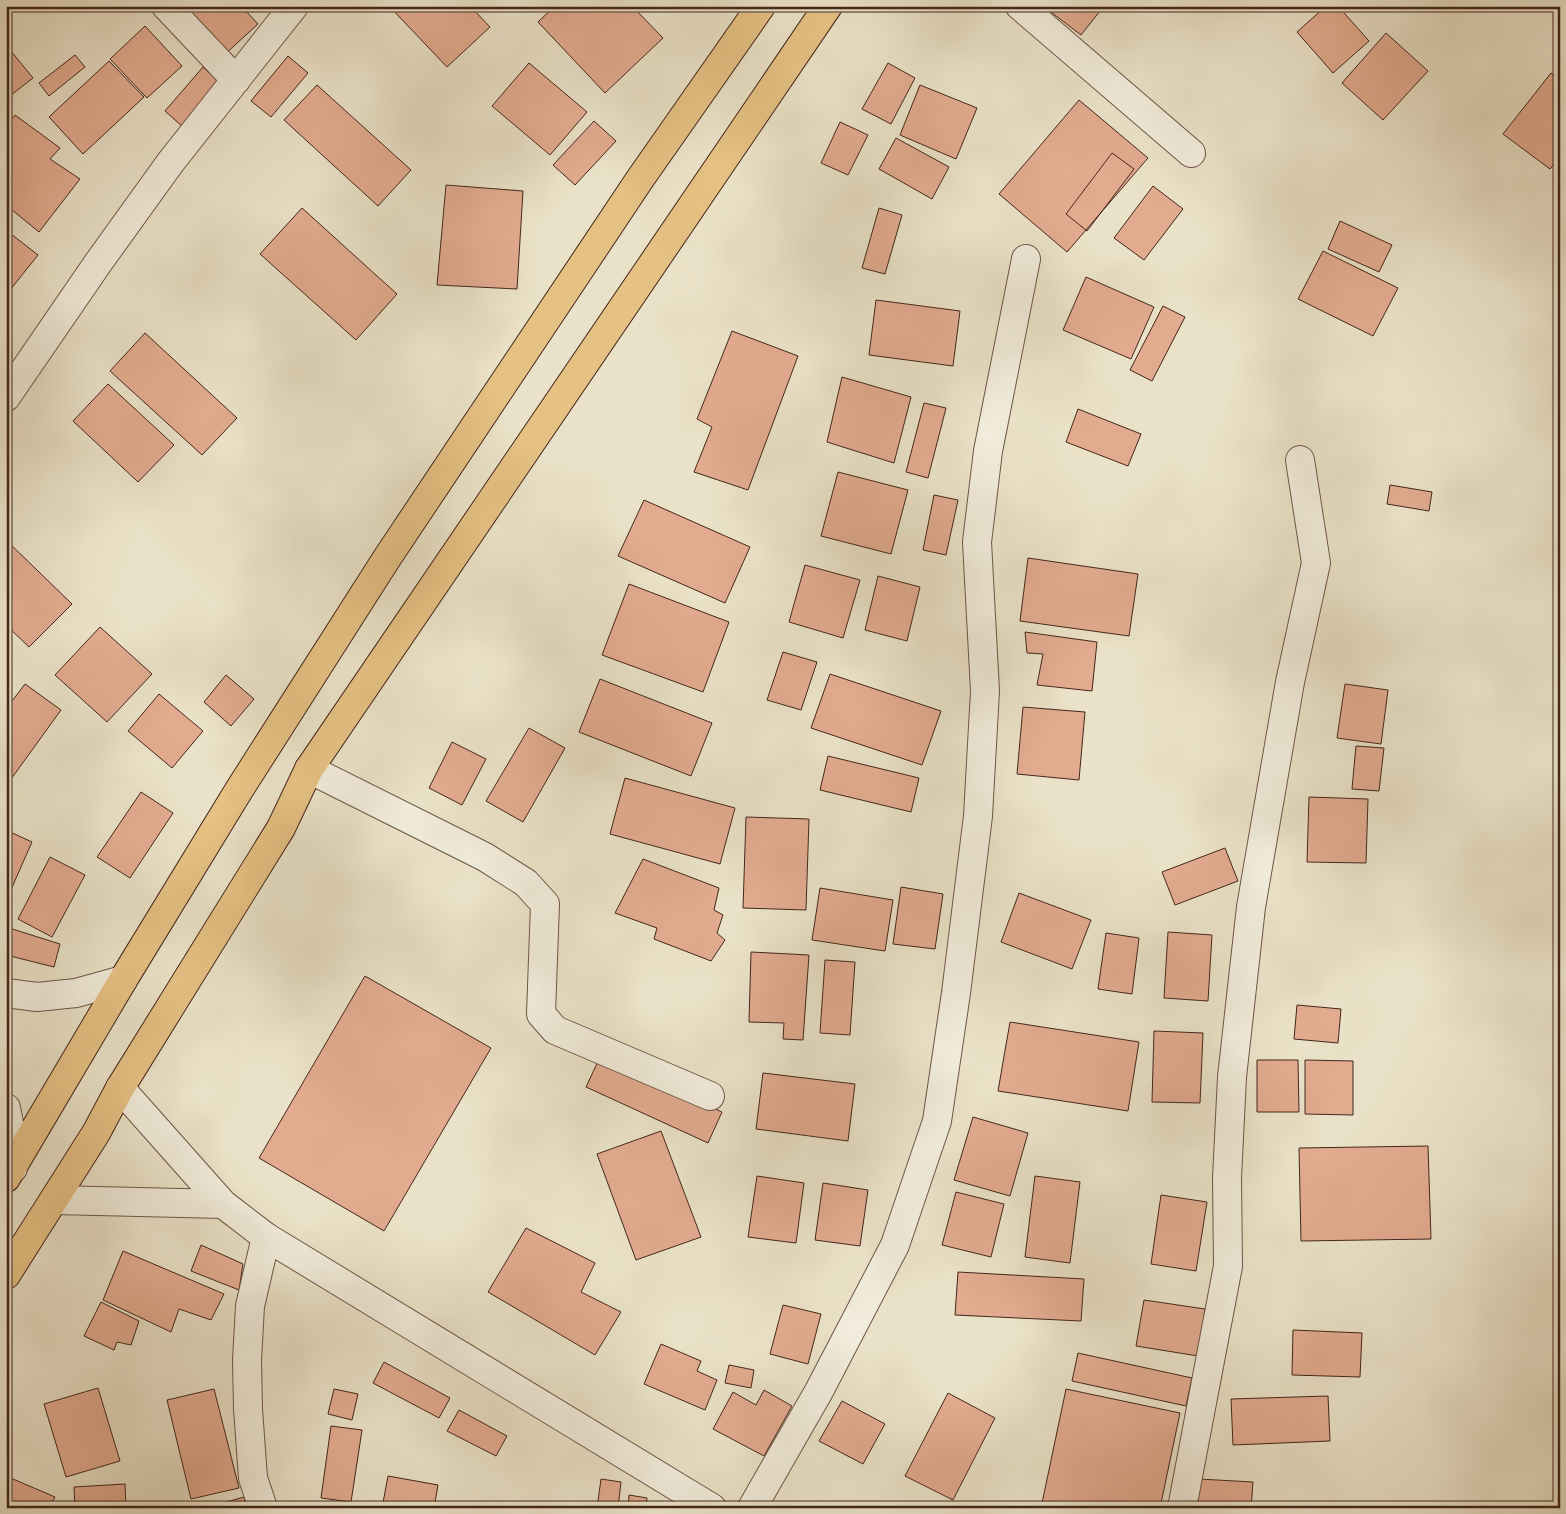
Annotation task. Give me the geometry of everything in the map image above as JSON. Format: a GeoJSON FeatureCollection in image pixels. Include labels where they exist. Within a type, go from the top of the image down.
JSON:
{"type":"FeatureCollection","features":[{"type":"Feature","properties":{"kind":"highway"},"geometry":{"type":"LineString","coordinates":[[10,1173],[92,1030],[239,790],[387,558],[640,179],[761,6]]}},
{"type":"Feature","properties":{"kind":"highway"},"geometry":{"type":"LineString","coordinates":[[6,1275],[96,1133],[120,1088],[281,828],[309,769],[828,6]]}},
{"type":"Feature","properties":{"kind":"street"},"geometry":{"type":"LineString","coordinates":[[166,6],[236,80]]}},
{"type":"Feature","properties":{"kind":"street"},"geometry":{"type":"LineString","coordinates":[[6,397],[98,263],[170,163],[294,6]]}},
{"type":"Feature","properties":{"kind":"street"},"geometry":{"type":"LineString","coordinates":[[1020,6],[1191,153]]}},
{"type":"Feature","properties":{"kind":"street"},"geometry":{"type":"LineString","coordinates":[[752,1508],[819,1391],[895,1245],[937,1121],[956,993],[978,816],[984,691],[977,542],[988,452],[1026,259]]}},
{"type":"Feature","properties":{"kind":"street"},"geometry":{"type":"LineString","coordinates":[[1182,1508],[1228,1266],[1227,1178],[1232,1077],[1251,908],[1290,682],[1316,563],[1300,460]]}},
{"type":"Feature","properties":{"kind":"street"},"geometry":{"type":"LineString","coordinates":[[309,769],[485,857],[526,883],[545,904],[541,1014],[554,1030],[710,1096]]}},
{"type":"Feature","properties":{"kind":"street"},"geometry":{"type":"LineString","coordinates":[[6,993],[37,997],[76,993],[123,980]]}},
{"type":"Feature","properties":{"kind":"street"},"geometry":{"type":"LineString","coordinates":[[120,1088],[224,1204],[266,1237],[712,1508]]}},
{"type":"Feature","properties":{"kind":"street"},"geometry":{"type":"LineString","coordinates":[[6,1108],[10,1173]]}},
{"type":"Feature","properties":{"kind":"street"},"geometry":{"type":"LineString","coordinates":[[54,1200],[224,1204]]}},
{"type":"Feature","properties":{"kind":"street"},"geometry":{"type":"LineString","coordinates":[[263,1508],[253,1478],[247,1360],[250,1306],[266,1237]]}},
{"type":"Feature","properties":{"kind":"building"},"geometry":{"type":"Polygon","coordinates":[[[192,6],[241,6],[258,24],[223,56],[184,14],[192,6]]]}},
{"type":"Feature","properties":{"kind":"building"},"geometry":{"type":"Polygon","coordinates":[[[389,6],[470,6],[490,27],[447,67],[389,6]]]}},
{"type":"Feature","properties":{"kind":"building"},"geometry":{"type":"Polygon","coordinates":[[[555,6],[632,6],[663,38],[605,93],[538,22],[555,6]]]}},
{"type":"Feature","properties":{"kind":"building"},"geometry":{"type":"Polygon","coordinates":[[[1043,6],[1104,6],[1081,35],[1043,6]]]}},
{"type":"Feature","properties":{"kind":"building"},"geometry":{"type":"Polygon","coordinates":[[[1326,6],[1338,6],[1369,41],[1333,73],[1297,32],[1326,6]]]}},
{"type":"Feature","properties":{"kind":"building"},"geometry":{"type":"Polygon","coordinates":[[[145,26],[182,66],[147,98],[110,59],[145,26]]]}},
{"type":"Feature","properties":{"kind":"building"},"geometry":{"type":"Polygon","coordinates":[[[1386,33],[1428,71],[1383,120],[1342,83],[1386,33]]]}},
{"type":"Feature","properties":{"kind":"building"},"geometry":{"type":"Polygon","coordinates":[[[6,45],[33,78],[6,99],[6,45]]]}},
{"type":"Feature","properties":{"kind":"building"},"geometry":{"type":"Polygon","coordinates":[[[75,55],[85,67],[49,96],[39,83],[75,55]]]}},
{"type":"Feature","properties":{"kind":"building"},"geometry":{"type":"Polygon","coordinates":[[[288,56],[308,73],[271,117],[251,101],[288,56]]]}},
{"type":"Feature","properties":{"kind":"building"},"geometry":{"type":"Polygon","coordinates":[[[109,61],[144,97],[83,154],[49,117],[109,61]]]}},
{"type":"Feature","properties":{"kind":"building"},"geometry":{"type":"Polygon","coordinates":[[[529,63],[587,112],[550,155],[492,106],[529,63]]]}},
{"type":"Feature","properties":{"kind":"building"},"geometry":{"type":"Polygon","coordinates":[[[888,63],[915,78],[891,124],[862,109],[888,63]]]}},
{"type":"Feature","properties":{"kind":"building"},"geometry":{"type":"Polygon","coordinates":[[[203,67],[222,84],[183,127],[165,111],[203,67]]]}},
{"type":"Feature","properties":{"kind":"building"},"geometry":{"type":"Polygon","coordinates":[[[1551,73],[1560,80],[1560,157],[1550,169],[1503,134],[1551,73]]]}},
{"type":"Feature","properties":{"kind":"building"},"geometry":{"type":"Polygon","coordinates":[[[317,85],[411,170],[378,206],[284,120],[317,85]]]}},
{"type":"Feature","properties":{"kind":"building"},"geometry":{"type":"Polygon","coordinates":[[[920,85],[977,108],[956,159],[900,135],[920,85]]]}},
{"type":"Feature","properties":{"kind":"building"},"geometry":{"type":"Polygon","coordinates":[[[1079,100],[1148,158],[1067,252],[999,194],[1079,100]]]}},
{"type":"Feature","properties":{"kind":"building"},"geometry":{"type":"Polygon","coordinates":[[[15,115],[60,148],[50,159],[80,179],[39,232],[6,205],[6,127],[15,115]]]}},
{"type":"Feature","properties":{"kind":"building"},"geometry":{"type":"Polygon","coordinates":[[[594,121],[616,141],[575,185],[553,165],[594,121]]]}},
{"type":"Feature","properties":{"kind":"building"},"geometry":{"type":"Polygon","coordinates":[[[840,122],[868,135],[848,175],[821,163],[840,122]]]}},
{"type":"Feature","properties":{"kind":"building"},"geometry":{"type":"Polygon","coordinates":[[[896,138],[949,167],[932,199],[879,169],[896,138]]]}},
{"type":"Feature","properties":{"kind":"building"},"geometry":{"type":"Polygon","coordinates":[[[1112,153],[1134,169],[1087,231],[1066,214],[1112,153]]]}},
{"type":"Feature","properties":{"kind":"building"},"geometry":{"type":"Polygon","coordinates":[[[446,185],[523,191],[517,289],[437,285],[446,185]]]}},
{"type":"Feature","properties":{"kind":"building"},"geometry":{"type":"Polygon","coordinates":[[[1153,186],[1183,209],[1144,260],[1114,238],[1153,186]]]}},
{"type":"Feature","properties":{"kind":"building"},"geometry":{"type":"Polygon","coordinates":[[[302,208],[397,294],[356,340],[260,254],[302,208]]]}},
{"type":"Feature","properties":{"kind":"building"},"geometry":{"type":"Polygon","coordinates":[[[879,208],[902,215],[885,274],[862,268],[879,208]]]}},
{"type":"Feature","properties":{"kind":"building"},"geometry":{"type":"Polygon","coordinates":[[[1340,221],[1392,245],[1379,272],[1328,249],[1340,221]]]}},
{"type":"Feature","properties":{"kind":"building"},"geometry":{"type":"Polygon","coordinates":[[[6,230],[38,255],[6,295],[6,230]]]}},
{"type":"Feature","properties":{"kind":"building"},"geometry":{"type":"Polygon","coordinates":[[[1323,251],[1398,288],[1373,336],[1298,299],[1323,251]]]}},
{"type":"Feature","properties":{"kind":"building"},"geometry":{"type":"Polygon","coordinates":[[[1086,277],[1154,307],[1131,359],[1063,330],[1086,277]]]}},
{"type":"Feature","properties":{"kind":"building"},"geometry":{"type":"Polygon","coordinates":[[[876,300],[960,311],[953,366],[869,355],[876,300]]]}},
{"type":"Feature","properties":{"kind":"building"},"geometry":{"type":"Polygon","coordinates":[[[1163,306],[1185,317],[1152,381],[1130,370],[1163,306]]]}},
{"type":"Feature","properties":{"kind":"building"},"geometry":{"type":"Polygon","coordinates":[[[732,331],[798,356],[748,490],[694,472],[712,427],[697,419],[732,331]]]}},
{"type":"Feature","properties":{"kind":"building"},"geometry":{"type":"Polygon","coordinates":[[[145,333],[237,418],[202,455],[110,371],[145,333]]]}},
{"type":"Feature","properties":{"kind":"building"},"geometry":{"type":"Polygon","coordinates":[[[842,377],[911,397],[894,463],[827,442],[842,377]]]}},
{"type":"Feature","properties":{"kind":"building"},"geometry":{"type":"Polygon","coordinates":[[[108,384],[174,445],[138,482],[73,421],[108,384]]]}},
{"type":"Feature","properties":{"kind":"building"},"geometry":{"type":"Polygon","coordinates":[[[924,403],[946,408],[928,478],[906,472],[924,403]]]}},
{"type":"Feature","properties":{"kind":"building"},"geometry":{"type":"Polygon","coordinates":[[[1078,409],[1141,434],[1128,466],[1066,442],[1078,409]]]}},
{"type":"Feature","properties":{"kind":"building"},"geometry":{"type":"Polygon","coordinates":[[[838,472],[908,490],[891,554],[821,536],[838,472]]]}},
{"type":"Feature","properties":{"kind":"building"},"geometry":{"type":"Polygon","coordinates":[[[1390,485],[1432,492],[1429,511],[1387,504],[1390,485]]]}},
{"type":"Feature","properties":{"kind":"building"},"geometry":{"type":"Polygon","coordinates":[[[934,495],[958,500],[946,555],[923,550],[934,495]]]}},
{"type":"Feature","properties":{"kind":"building"},"geometry":{"type":"Polygon","coordinates":[[[644,500],[750,547],[725,603],[618,556],[644,500]]]}},
{"type":"Feature","properties":{"kind":"building"},"geometry":{"type":"Polygon","coordinates":[[[6,540],[72,604],[29,647],[6,625],[6,540]]]}},
{"type":"Feature","properties":{"kind":"building"},"geometry":{"type":"Polygon","coordinates":[[[1028,558],[1138,574],[1129,636],[1020,621],[1028,558]]]}},
{"type":"Feature","properties":{"kind":"building"},"geometry":{"type":"Polygon","coordinates":[[[805,565],[860,580],[843,638],[789,622],[805,565]]]}},
{"type":"Feature","properties":{"kind":"building"},"geometry":{"type":"Polygon","coordinates":[[[878,576],[920,587],[907,641],[865,630],[878,576]]]}},
{"type":"Feature","properties":{"kind":"building"},"geometry":{"type":"Polygon","coordinates":[[[629,584],[729,622],[703,692],[602,655],[629,584]]]}},
{"type":"Feature","properties":{"kind":"building"},"geometry":{"type":"Polygon","coordinates":[[[100,627],[152,674],[107,722],[55,675],[100,627]]]}},
{"type":"Feature","properties":{"kind":"building"},"geometry":{"type":"Polygon","coordinates":[[[1025,632],[1097,642],[1092,691],[1037,685],[1043,654],[1027,653],[1025,632]]]}},
{"type":"Feature","properties":{"kind":"building"},"geometry":{"type":"Polygon","coordinates":[[[783,652],[817,662],[801,710],[767,700],[783,652]]]}},
{"type":"Feature","properties":{"kind":"building"},"geometry":{"type":"Polygon","coordinates":[[[830,674],[941,711],[922,765],[811,728],[830,674]]]}},
{"type":"Feature","properties":{"kind":"building"},"geometry":{"type":"Polygon","coordinates":[[[226,675],[254,699],[231,726],[204,702],[226,675]]]}},
{"type":"Feature","properties":{"kind":"building"},"geometry":{"type":"Polygon","coordinates":[[[600,679],[712,723],[691,776],[579,732],[600,679]]]}},
{"type":"Feature","properties":{"kind":"building"},"geometry":{"type":"Polygon","coordinates":[[[25,684],[61,710],[6,786],[6,709],[25,684]]]}},
{"type":"Feature","properties":{"kind":"building"},"geometry":{"type":"Polygon","coordinates":[[[1345,684],[1388,690],[1381,744],[1337,738],[1345,684]]]}},
{"type":"Feature","properties":{"kind":"building"},"geometry":{"type":"Polygon","coordinates":[[[159,694],[203,731],[172,768],[128,731],[159,694]]]}},
{"type":"Feature","properties":{"kind":"building"},"geometry":{"type":"Polygon","coordinates":[[[1023,707],[1085,712],[1079,780],[1017,774],[1023,707]]]}},
{"type":"Feature","properties":{"kind":"building"},"geometry":{"type":"Polygon","coordinates":[[[529,728],[565,748],[523,822],[486,801],[529,728]]]}},
{"type":"Feature","properties":{"kind":"building"},"geometry":{"type":"Polygon","coordinates":[[[452,742],[486,759],[462,805],[429,788],[452,742]]]}},
{"type":"Feature","properties":{"kind":"building"},"geometry":{"type":"Polygon","coordinates":[[[1356,746],[1384,748],[1379,791],[1352,789],[1356,746]]]}},
{"type":"Feature","properties":{"kind":"building"},"geometry":{"type":"Polygon","coordinates":[[[828,756],[919,778],[911,812],[820,790],[828,756]]]}},
{"type":"Feature","properties":{"kind":"building"},"geometry":{"type":"Polygon","coordinates":[[[625,778],[735,808],[720,864],[610,834],[625,778]]]}},
{"type":"Feature","properties":{"kind":"building"},"geometry":{"type":"Polygon","coordinates":[[[141,792],[173,813],[130,878],[97,857],[141,792]]]}},
{"type":"Feature","properties":{"kind":"building"},"geometry":{"type":"Polygon","coordinates":[[[1309,797],[1368,799],[1366,863],[1307,862],[1309,797]]]}},
{"type":"Feature","properties":{"kind":"building"},"geometry":{"type":"Polygon","coordinates":[[[746,817],[809,819],[806,910],[743,908],[746,817]]]}},
{"type":"Feature","properties":{"kind":"building"},"geometry":{"type":"Polygon","coordinates":[[[6,830],[32,842],[6,901],[6,830]]]}},
{"type":"Feature","properties":{"kind":"building"},"geometry":{"type":"Polygon","coordinates":[[[1225,848],[1238,881],[1175,905],[1162,872],[1225,848]]]}},
{"type":"Feature","properties":{"kind":"building"},"geometry":{"type":"Polygon","coordinates":[[[50,857],[85,875],[52,937],[18,919],[50,857]]]}},
{"type":"Feature","properties":{"kind":"building"},"geometry":{"type":"Polygon","coordinates":[[[643,859],[719,888],[714,910],[723,915],[717,933],[725,940],[711,961],[654,939],[657,928],[615,913],[643,859]]]}},
{"type":"Feature","properties":{"kind":"building"},"geometry":{"type":"Polygon","coordinates":[[[901,887],[943,894],[935,949],[893,944],[901,887]]]}},
{"type":"Feature","properties":{"kind":"building"},"geometry":{"type":"Polygon","coordinates":[[[820,888],[893,900],[885,951],[812,940],[820,888]]]}},
{"type":"Feature","properties":{"kind":"building"},"geometry":{"type":"Polygon","coordinates":[[[1019,893],[1091,920],[1072,969],[1001,942],[1019,893]]]}},
{"type":"Feature","properties":{"kind":"building"},"geometry":{"type":"Polygon","coordinates":[[[6,927],[60,944],[54,967],[6,955],[6,927]]]}},
{"type":"Feature","properties":{"kind":"building"},"geometry":{"type":"Polygon","coordinates":[[[1168,932],[1212,935],[1208,1001],[1164,998],[1168,932]]]}},
{"type":"Feature","properties":{"kind":"building"},"geometry":{"type":"Polygon","coordinates":[[[1106,933],[1139,938],[1132,994],[1098,989],[1106,933]]]}},
{"type":"Feature","properties":{"kind":"building"},"geometry":{"type":"Polygon","coordinates":[[[751,952],[809,955],[803,1040],[783,1039],[784,1023],[749,1022],[751,952]]]}},
{"type":"Feature","properties":{"kind":"building"},"geometry":{"type":"Polygon","coordinates":[[[825,960],[855,962],[850,1035],[820,1033],[825,960]]]}},
{"type":"Feature","properties":{"kind":"building"},"geometry":{"type":"Polygon","coordinates":[[[365,976],[491,1048],[384,1231],[259,1158],[365,976]]]}},
{"type":"Feature","properties":{"kind":"building"},"geometry":{"type":"Polygon","coordinates":[[[1297,1005],[1341,1009],[1338,1043],[1294,1039],[1297,1005]]]}},
{"type":"Feature","properties":{"kind":"building"},"geometry":{"type":"Polygon","coordinates":[[[1010,1022],[1139,1042],[1128,1111],[998,1091],[1010,1022]]]}},
{"type":"Feature","properties":{"kind":"building"},"geometry":{"type":"Polygon","coordinates":[[[1154,1031],[1203,1033],[1200,1103],[1152,1102],[1154,1031]]]}},
{"type":"Feature","properties":{"kind":"building"},"geometry":{"type":"Polygon","coordinates":[[[600,1057],[722,1112],[708,1143],[586,1087],[600,1057]]]}},
{"type":"Feature","properties":{"kind":"building"},"geometry":{"type":"Polygon","coordinates":[[[1257,1060],[1298,1060],[1299,1112],[1257,1112],[1257,1060]]]}},
{"type":"Feature","properties":{"kind":"building"},"geometry":{"type":"Polygon","coordinates":[[[1305,1060],[1353,1061],[1353,1115],[1305,1114],[1305,1060]]]}},
{"type":"Feature","properties":{"kind":"building"},"geometry":{"type":"Polygon","coordinates":[[[763,1073],[855,1084],[848,1141],[756,1129],[763,1073]]]}},
{"type":"Feature","properties":{"kind":"building"},"geometry":{"type":"Polygon","coordinates":[[[973,1117],[1028,1133],[1010,1196],[954,1180],[973,1117]]]}},
{"type":"Feature","properties":{"kind":"building"},"geometry":{"type":"Polygon","coordinates":[[[661,1131],[701,1237],[636,1260],[597,1154],[661,1131]]]}},
{"type":"Feature","properties":{"kind":"building"},"geometry":{"type":"Polygon","coordinates":[[[1428,1146],[1431,1239],[1301,1241],[1299,1148],[1428,1146]]]}},
{"type":"Feature","properties":{"kind":"building"},"geometry":{"type":"Polygon","coordinates":[[[757,1176],[804,1183],[796,1243],[748,1237],[757,1176]]]}},
{"type":"Feature","properties":{"kind":"building"},"geometry":{"type":"Polygon","coordinates":[[[1035,1176],[1080,1182],[1070,1263],[1025,1257],[1035,1176]]]}},
{"type":"Feature","properties":{"kind":"building"},"geometry":{"type":"Polygon","coordinates":[[[823,1183],[868,1190],[860,1246],[815,1240],[823,1183]]]}},
{"type":"Feature","properties":{"kind":"building"},"geometry":{"type":"Polygon","coordinates":[[[956,1192],[1004,1204],[991,1257],[942,1245],[956,1192]]]}},
{"type":"Feature","properties":{"kind":"building"},"geometry":{"type":"Polygon","coordinates":[[[1161,1195],[1207,1202],[1196,1271],[1151,1264],[1161,1195]]]}},
{"type":"Feature","properties":{"kind":"building"},"geometry":{"type":"Polygon","coordinates":[[[526,1228],[595,1263],[581,1292],[621,1312],[595,1355],[488,1292],[526,1228]]]}},
{"type":"Feature","properties":{"kind":"building"},"geometry":{"type":"Polygon","coordinates":[[[201,1245],[243,1264],[239,1290],[191,1271],[201,1245]]]}},
{"type":"Feature","properties":{"kind":"building"},"geometry":{"type":"Polygon","coordinates":[[[123,1251],[224,1294],[211,1320],[179,1309],[171,1332],[103,1300],[123,1251]]]}},
{"type":"Feature","properties":{"kind":"building"},"geometry":{"type":"Polygon","coordinates":[[[958,1272],[1084,1279],[1081,1321],[955,1315],[958,1272]]]}},
{"type":"Feature","properties":{"kind":"building"},"geometry":{"type":"Polygon","coordinates":[[[1144,1300],[1205,1309],[1198,1356],[1136,1346],[1144,1300]]]}},
{"type":"Feature","properties":{"kind":"building"},"geometry":{"type":"Polygon","coordinates":[[[101,1302],[139,1321],[131,1345],[117,1342],[114,1350],[84,1336],[101,1302]]]}},
{"type":"Feature","properties":{"kind":"building"},"geometry":{"type":"Polygon","coordinates":[[[783,1305],[821,1314],[808,1364],[770,1354],[783,1305]]]}},
{"type":"Feature","properties":{"kind":"building"},"geometry":{"type":"Polygon","coordinates":[[[1293,1330],[1362,1333],[1360,1377],[1292,1375],[1293,1330]]]}},
{"type":"Feature","properties":{"kind":"building"},"geometry":{"type":"Polygon","coordinates":[[[661,1344],[701,1361],[697,1371],[717,1380],[705,1410],[644,1384],[661,1344]]]}},
{"type":"Feature","properties":{"kind":"building"},"geometry":{"type":"Polygon","coordinates":[[[1078,1353],[1192,1378],[1186,1406],[1072,1381],[1078,1353]]]}},
{"type":"Feature","properties":{"kind":"building"},"geometry":{"type":"Polygon","coordinates":[[[384,1362],[450,1398],[439,1418],[373,1383],[384,1362]]]}},
{"type":"Feature","properties":{"kind":"building"},"geometry":{"type":"Polygon","coordinates":[[[729,1365],[754,1370],[751,1388],[725,1383],[729,1365]]]}},
{"type":"Feature","properties":{"kind":"building"},"geometry":{"type":"Polygon","coordinates":[[[98,1388],[120,1461],[66,1477],[44,1404],[98,1388]]]}},
{"type":"Feature","properties":{"kind":"building"},"geometry":{"type":"Polygon","coordinates":[[[214,1389],[239,1488],[191,1499],[167,1400],[214,1389]]]}},
{"type":"Feature","properties":{"kind":"building"},"geometry":{"type":"Polygon","coordinates":[[[334,1389],[358,1394],[352,1420],[328,1414],[334,1389]]]}},
{"type":"Feature","properties":{"kind":"building"},"geometry":{"type":"Polygon","coordinates":[[[1066,1389],[1180,1413],[1160,1508],[1041,1508],[1066,1389]]]}},
{"type":"Feature","properties":{"kind":"building"},"geometry":{"type":"Polygon","coordinates":[[[764,1390],[792,1406],[764,1456],[713,1429],[733,1392],[756,1405],[764,1390]]]}},
{"type":"Feature","properties":{"kind":"building"},"geometry":{"type":"Polygon","coordinates":[[[948,1393],[995,1418],[953,1500],[905,1476],[948,1393]]]}},
{"type":"Feature","properties":{"kind":"building"},"geometry":{"type":"Polygon","coordinates":[[[1328,1396],[1330,1441],[1233,1445],[1231,1399],[1328,1396]]]}},
{"type":"Feature","properties":{"kind":"building"},"geometry":{"type":"Polygon","coordinates":[[[842,1401],[885,1424],[863,1464],[819,1441],[842,1401]]]}},
{"type":"Feature","properties":{"kind":"building"},"geometry":{"type":"Polygon","coordinates":[[[459,1410],[507,1436],[496,1456],[447,1431],[459,1410]]]}},
{"type":"Feature","properties":{"kind":"building"},"geometry":{"type":"Polygon","coordinates":[[[331,1426],[362,1430],[351,1502],[321,1498],[331,1426]]]}},
{"type":"Feature","properties":{"kind":"building"},"geometry":{"type":"Polygon","coordinates":[[[6,1476],[55,1497],[49,1508],[6,1508],[6,1476]]]}},
{"type":"Feature","properties":{"kind":"building"},"geometry":{"type":"Polygon","coordinates":[[[388,1476],[438,1485],[434,1508],[382,1508],[388,1476]]]}},
{"type":"Feature","properties":{"kind":"building"},"geometry":{"type":"Polygon","coordinates":[[[601,1479],[621,1482],[618,1508],[597,1508],[601,1479]]]}},
{"type":"Feature","properties":{"kind":"building"},"geometry":{"type":"Polygon","coordinates":[[[1199,1479],[1253,1482],[1251,1508],[1198,1508],[1199,1479]]]}},
{"type":"Feature","properties":{"kind":"building"},"geometry":{"type":"Polygon","coordinates":[[[125,1484],[126,1508],[75,1508],[74,1487],[125,1484]]]}},
{"type":"Feature","properties":{"kind":"building"},"geometry":{"type":"Polygon","coordinates":[[[629,1495],[647,1498],[646,1508],[628,1508],[629,1495]]]}},
{"type":"Feature","properties":{"kind":"building"},"geometry":{"type":"Polygon","coordinates":[[[244,1497],[247,1508],[205,1508],[244,1497]]]}}]}
